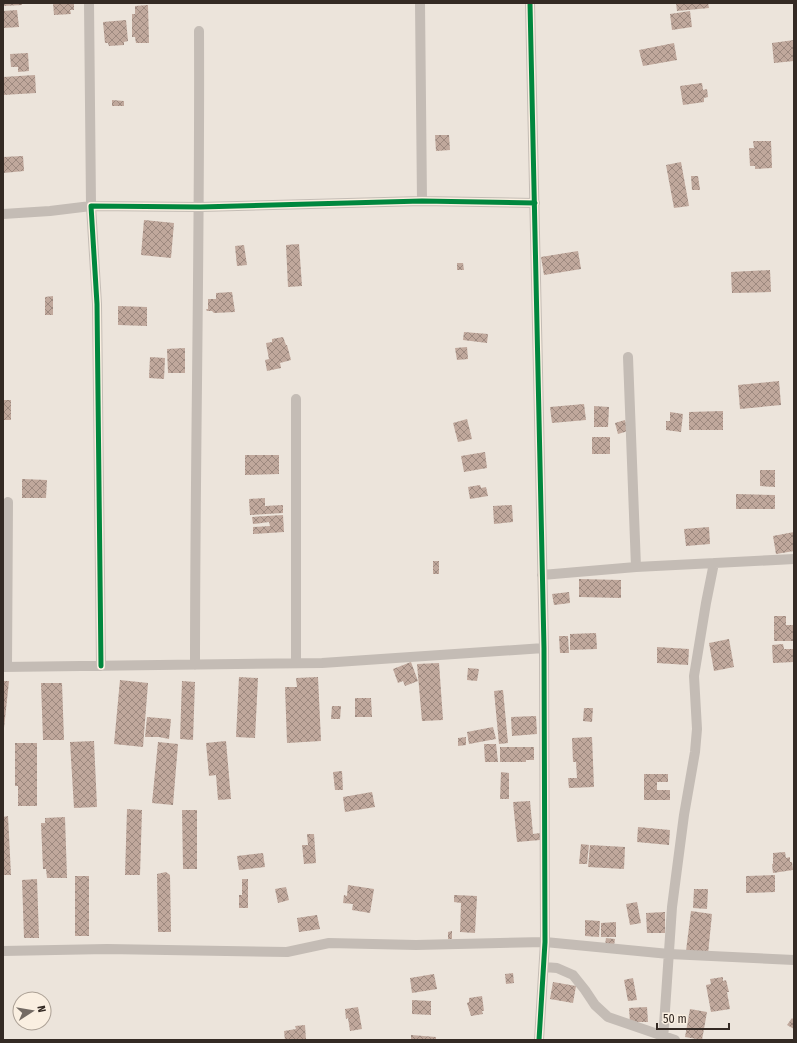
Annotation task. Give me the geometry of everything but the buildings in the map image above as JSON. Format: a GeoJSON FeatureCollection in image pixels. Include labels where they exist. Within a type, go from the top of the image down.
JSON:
{"type":"FeatureCollection","features":[{"type":"Feature","properties":{"kind":"street"},"geometry":{"type":"LineString","coordinates":[[89,3],[91,206],[97,304],[101,666]]}},
{"type":"Feature","properties":{"kind":"street"},"geometry":{"type":"LineString","coordinates":[[420,3],[422,201]]}},
{"type":"Feature","properties":{"kind":"street"},"geometry":{"type":"LineString","coordinates":[[530,3],[544,648],[545,942],[539,1040]]}},
{"type":"Feature","properties":{"kind":"street"},"geometry":{"type":"LineString","coordinates":[[194,665],[200,207],[199,31]]}},
{"type":"Feature","properties":{"kind":"street"},"geometry":{"type":"LineString","coordinates":[[3,214],[50,211],[91,206],[200,207],[422,201],[535,203]]}},
{"type":"Feature","properties":{"kind":"street"},"geometry":{"type":"LineString","coordinates":[[628,357],[636,567]]}},
{"type":"Feature","properties":{"kind":"street"},"geometry":{"type":"LineString","coordinates":[[296,399],[296,663]]}},
{"type":"Feature","properties":{"kind":"street"},"geometry":{"type":"LineString","coordinates":[[8,502],[5,667],[322,663],[544,648]]}},
{"type":"Feature","properties":{"kind":"street"},"geometry":{"type":"LineString","coordinates":[[542,576],[636,567],[794,559]]}},
{"type":"Feature","properties":{"kind":"street"},"geometry":{"type":"LineString","coordinates":[[664,1038],[672,907],[684,815],[695,752],[697,729],[694,676],[714,563]]}},
{"type":"Feature","properties":{"kind":"street"},"geometry":{"type":"LineString","coordinates":[[3,951],[107,949],[287,952],[329,943],[416,945],[545,942],[669,954],[794,960]]}},
{"type":"Feature","properties":{"kind":"street"},"geometry":{"type":"LineString","coordinates":[[544,967],[557,968],[573,975],[595,1005],[608,1017],[664,1038],[675,1040]]}},
{"type":"Feature","properties":{"kind":"cycle path"},"geometry":{"type":"LineString","coordinates":[[530,3],[544,648],[545,942],[539,1040]]}},
{"type":"Feature","properties":{"kind":"cycle path"},"geometry":{"type":"LineString","coordinates":[[101,666],[97,304],[91,206],[200,207],[422,201],[535,203]]}}]}
